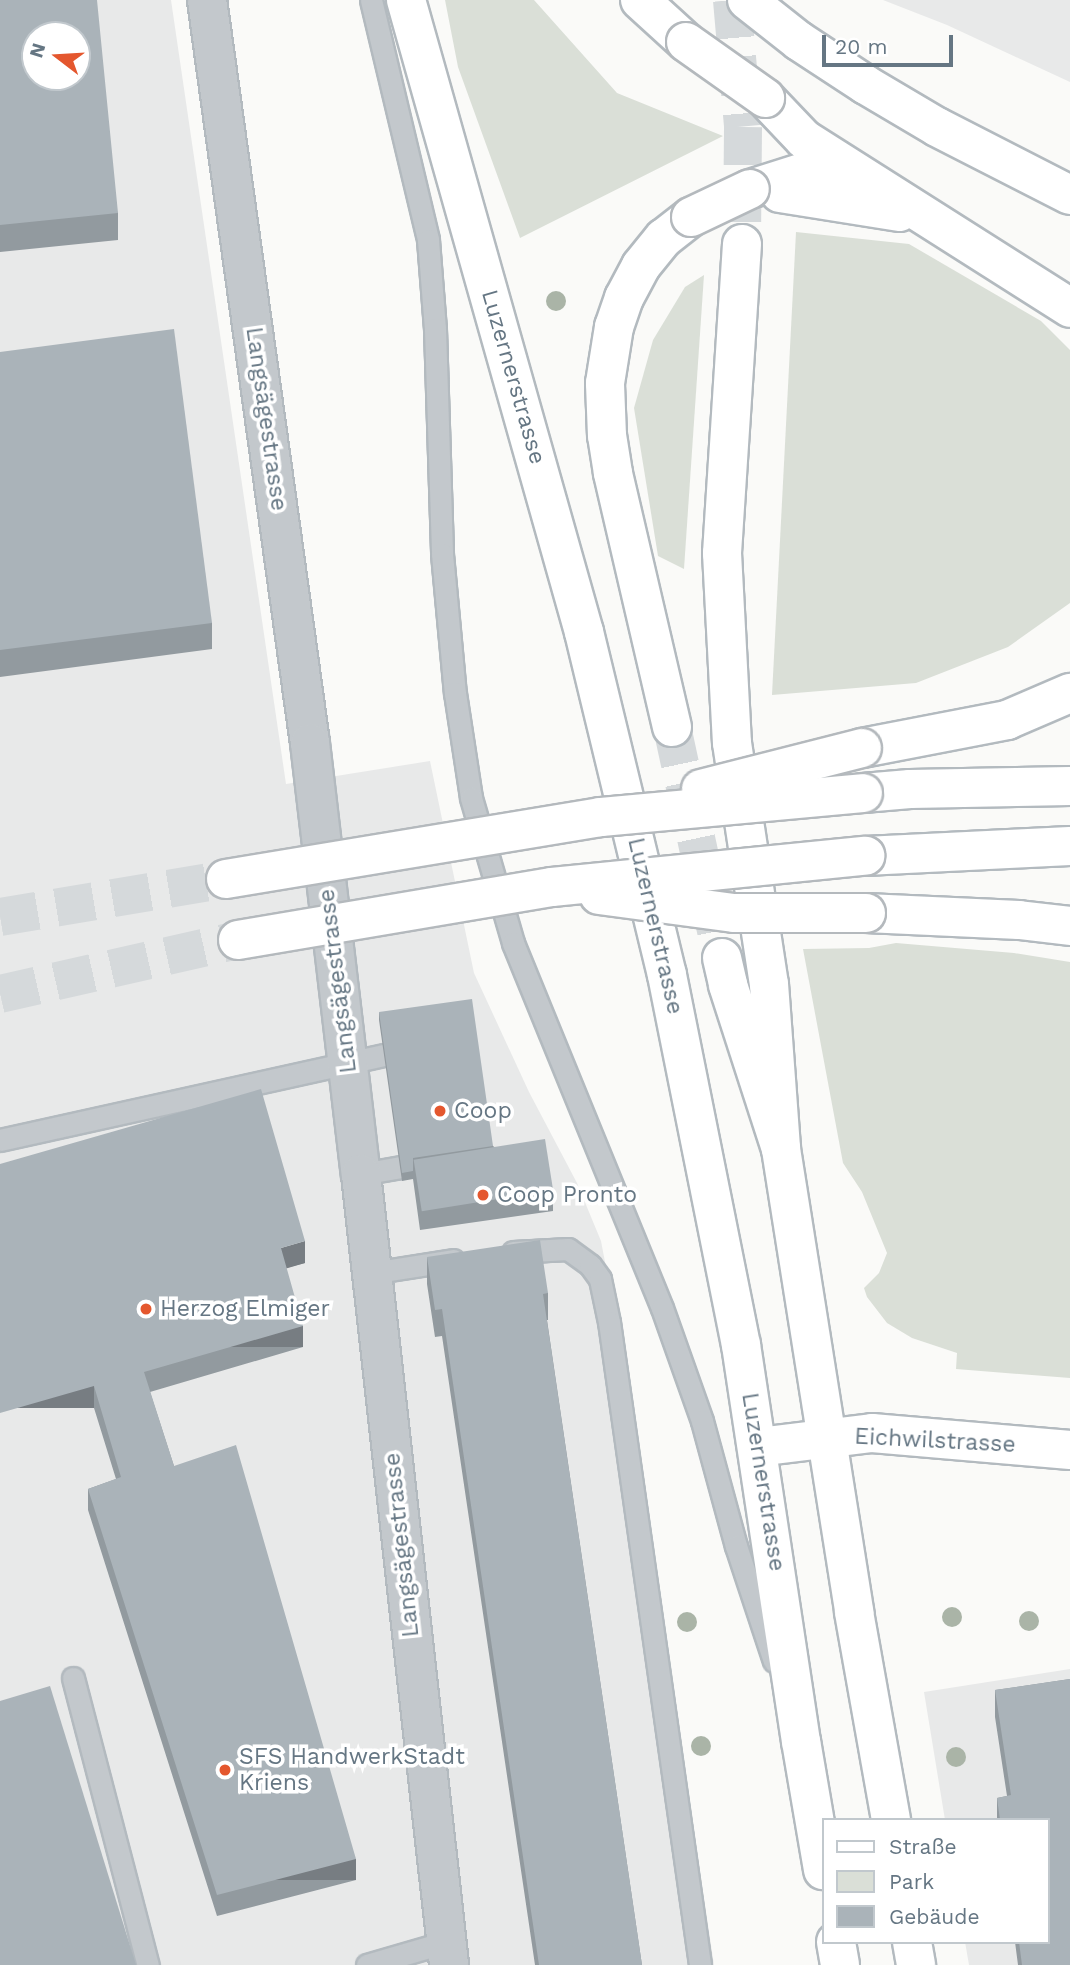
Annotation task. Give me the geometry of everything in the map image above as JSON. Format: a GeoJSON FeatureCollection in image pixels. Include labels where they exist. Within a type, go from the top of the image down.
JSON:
{"type":"FeatureCollection","features":[{"type":"Feature","properties":{"kind":"main road","name":"Luzernerstrasse"},"geometry":{"type":"LineString","coordinates":[[406,0],[604,707],[701,1132],[758,1447],[800,1741],[822,1864]]}},
{"type":"Feature","properties":{"kind":"main road"},"geometry":{"type":"LineString","coordinates":[[640,0],[686,42],[765,97],[806,157],[880,206],[938,210]]}},
{"type":"Feature","properties":{"kind":"main road"},"geometry":{"type":"LineString","coordinates":[[747,0],[799,41],[937,127],[1070,195]]}},
{"type":"Feature","properties":{"kind":"main road"},"geometry":{"type":"LineString","coordinates":[[806,157],[938,210],[1070,308]]}},
{"type":"Feature","properties":{"kind":"main road"},"geometry":{"type":"LineString","coordinates":[[672,727],[646,628],[613,473],[607,436],[605,383],[614,327],[630,287],[641,266],[664,238],[691,217],[750,189],[806,157],[857,175],[938,210],[1070,277]]}},
{"type":"Feature","properties":{"kind":"main road"},"geometry":{"type":"LineString","coordinates":[[742,244],[724,503],[725,645],[732,743],[769,984],[781,1149],[826,1437],[891,1818]]}},
{"type":"Feature","properties":{"kind":"main road"},"geometry":{"type":"LineString","coordinates":[[601,817],[779,767],[1007,720],[1070,693]]}},
{"type":"Feature","properties":{"kind":"main road"},"geometry":{"type":"LineString","coordinates":[[226,878],[601,817],[910,789],[1070,786]]}},
{"type":"Feature","properties":{"kind":"main road"},"geometry":{"type":"LineString","coordinates":[[238,940],[552,887],[865,856],[1070,846]]}},
{"type":"Feature","properties":{"kind":"main road"},"geometry":{"type":"LineString","coordinates":[[552,887],[638,903],[734,913],[967,916],[1070,926]]}},
{"type":"Feature","properties":{"kind":"main road"},"geometry":{"type":"LineString","coordinates":[[722,957],[728,985],[781,1149]]}},
{"type":"Feature","properties":{"kind":"main road","name":"Eichwilstrasse"},"geometry":{"type":"LineString","coordinates":[[758,1447],[872,1433],[1070,1450]]}},
{"type":"Feature","properties":{"kind":"main road"},"geometry":{"type":"LineString","coordinates":[[836,1944],[840,1965]]}},
{"type":"Feature","properties":{"kind":"main road"},"geometry":{"type":"LineString","coordinates":[[912,1944],[916,1965]]}},
{"type":"Feature","properties":{"kind":"street","name":"Langsägestrasse"},"geometry":{"type":"LineString","coordinates":[[207,0],[310,743],[361,1174],[447,1954]]}},
{"type":"Feature","properties":{"kind":"lane"},"geometry":{"type":"LineString","coordinates":[[371,0],[428,240],[435,329],[442,554],[455,693],[471,798],[518,956],[662,1307],[693,1396],[736,1546],[800,1741]]}},
{"type":"Feature","properties":{"kind":"lane"},"geometry":{"type":"LineString","coordinates":[[0,1140],[384,1055]]}},
{"type":"Feature","properties":{"kind":"lane"},"geometry":{"type":"LineString","coordinates":[[361,1174],[400,1167]]}},
{"type":"Feature","properties":{"kind":"lane"},"geometry":{"type":"LineString","coordinates":[[494,1254],[568,1250],[590,1265],[600,1279],[609,1322],[700,1965]]}},
{"type":"Feature","properties":{"kind":"lane"},"geometry":{"type":"LineString","coordinates":[[371,1273],[468,1258]]}},
{"type":"Feature","properties":{"kind":"lane"},"geometry":{"type":"LineString","coordinates":[[73,1678],[148,1965]]}},
{"type":"Feature","properties":{"kind":"lane"},"geometry":{"type":"LineString","coordinates":[[368,1965],[447,1954]]}},
{"type":"Feature","properties":{"kind":"shaded area"},"geometry":{"type":"Polygon","coordinates":[[[0,0],[171,0],[286,784],[430,761],[474,973],[529,1092],[577,1183],[601,1241],[623,1356],[714,1965],[0,1965],[0,0]]]}},
{"type":"Feature","properties":{"kind":"shaded area"},"geometry":{"type":"Polygon","coordinates":[[[883,0],[1070,0],[1070,82],[947,25],[883,0]]]}},
{"type":"Feature","properties":{"kind":"shaded area"},"geometry":{"type":"Polygon","coordinates":[[[1070,1669],[1070,1965],[969,1965],[965,1944],[1049,1944],[1049,1818],[945,1818],[924,1692],[1070,1669]]]}},
{"type":"Feature","properties":{"kind":"green space"},"geometry":{"type":"Polygon","coordinates":[[[445,0],[534,0],[617,93],[723,136],[520,238],[458,67],[445,0]]]}},
{"type":"Feature","properties":{"kind":"green space"},"geometry":{"type":"Polygon","coordinates":[[[796,232],[909,244],[1041,321],[1070,350],[1070,603],[1008,647],[916,683],[772,695],[796,232]]]}},
{"type":"Feature","properties":{"kind":"green space"},"geometry":{"type":"Polygon","coordinates":[[[704,275],[684,569],[658,556],[634,408],[653,340],[685,287],[704,275]]]}},
{"type":"Feature","properties":{"kind":"green space"},"geometry":{"type":"Polygon","coordinates":[[[896,943],[1014,953],[1070,962],[1070,1378],[956,1369],[957,1353],[912,1338],[887,1323],[867,1297],[864,1288],[879,1273],[887,1253],[862,1192],[843,1163],[803,949],[869,948],[896,943]]]}},
{"type":"Feature","properties":{"kind":"building"},"geometry":{"type":"Polygon","coordinates":[[[0,0],[97,0],[118,213],[0,225],[0,0]]]}},
{"type":"Feature","properties":{"kind":"building"},"geometry":{"type":"Polygon","coordinates":[[[174,329],[212,623],[0,650],[0,352],[174,329]]]}},
{"type":"Feature","properties":{"kind":"building","name":"Coop"},"geometry":{"type":"Polygon","coordinates":[[[472,999],[493,1146],[413,1158],[413,1171],[402,1173],[379,1012],[472,999]]]}},
{"type":"Feature","properties":{"kind":"building"},"geometry":{"type":"Polygon","coordinates":[[[261,1089],[305,1241],[281,1248],[303,1326],[144,1372],[174,1466],[236,1445],[356,1859],[217,1895],[88,1489],[121,1477],[94,1386],[0,1413],[0,1164],[261,1089]]]}},
{"type":"Feature","properties":{"kind":"building","name":"Coop Pronto"},"geometry":{"type":"Polygon","coordinates":[[[545,1139],[553,1190],[422,1211],[414,1160],[545,1139]]]}},
{"type":"Feature","properties":{"kind":"building"},"geometry":{"type":"Polygon","coordinates":[[[540,1240],[548,1293],[543,1294],[642,1965],[539,1965],[442,1309],[435,1310],[427,1257],[540,1240]]]}},
{"type":"Feature","properties":{"kind":"building"},"geometry":{"type":"Polygon","coordinates":[[[1070,1679],[1070,1965],[1022,1965],[1019,1944],[1049,1944],[1049,1818],[1000,1818],[997,1798],[1011,1795],[995,1690],[1070,1679]]]}},
{"type":"Feature","properties":{"kind":"building"},"geometry":{"type":"Polygon","coordinates":[[[50,1686],[136,1965],[0,1965],[0,1701],[50,1686]]]}},
{"type":"Feature","properties":{"kind":"tunnel"},"geometry":{"type":"LineString","coordinates":[[732,0],[743,127],[742,244]]}},
{"type":"Feature","properties":{"kind":"tunnel"},"geometry":{"type":"LineString","coordinates":[[672,727],[722,958]]}},
{"type":"Feature","properties":{"kind":"tunnel"},"geometry":{"type":"LineString","coordinates":[[0,917],[226,879]]}},
{"type":"Feature","properties":{"kind":"tunnel"},"geometry":{"type":"LineString","coordinates":[[0,994],[238,940]]}},
{"type":"Feature","properties":{"kind":"place","name":"Coop"},"geometry":{"type":"Point","coordinates":[440,1111]}},
{"type":"Feature","properties":{"kind":"place","name":"Coop Pronto"},"geometry":{"type":"Point","coordinates":[483,1195]}},
{"type":"Feature","properties":{"kind":"place","name":"Herzog Elmiger"},"geometry":{"type":"Point","coordinates":[146,1309]}},
{"type":"Feature","properties":{"kind":"place","name":"SFS HandwerkStadt Kriens"},"geometry":{"type":"Point","coordinates":[225,1770]}}]}
